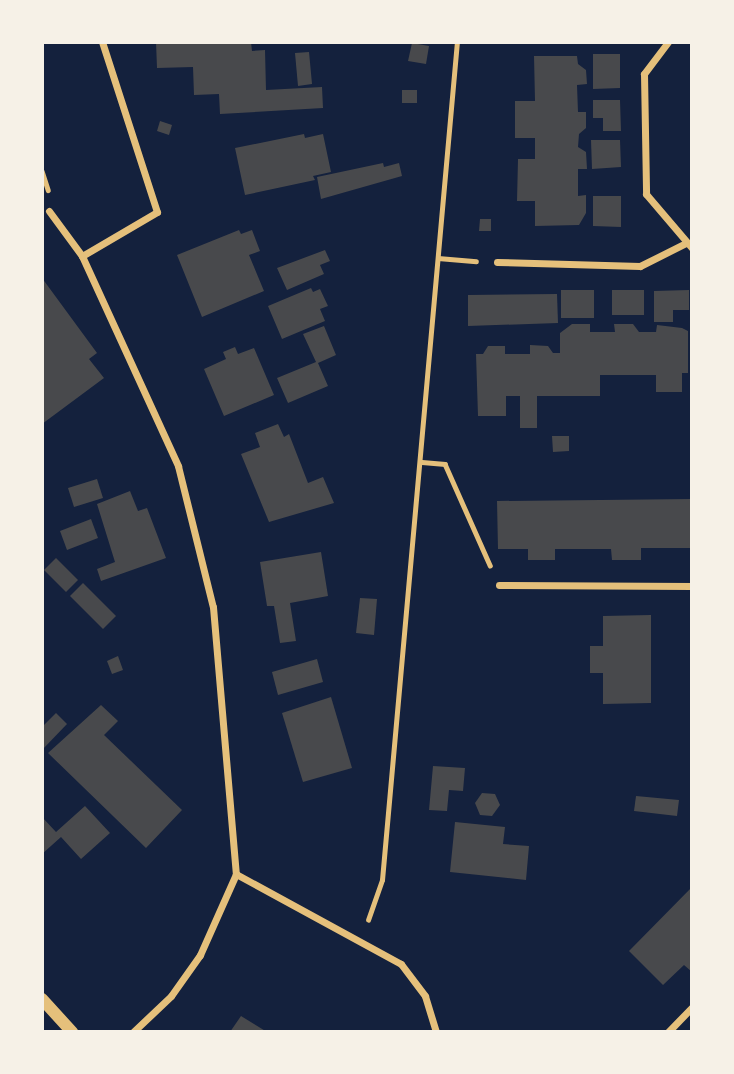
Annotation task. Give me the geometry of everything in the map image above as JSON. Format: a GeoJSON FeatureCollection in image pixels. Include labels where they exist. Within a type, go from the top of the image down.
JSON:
{"type":"FeatureCollection","features":[{"type":"Feature","properties":{"kind":"street"},"geometry":{"type":"LineString","coordinates":[[82,256],[157,212],[102,42]]}},
{"type":"Feature","properties":{"kind":"street"},"geometry":{"type":"LineString","coordinates":[[497,262],[640,266],[689,246],[646,194],[643,74],[668,42]]}},
{"type":"Feature","properties":{"kind":"street"},"geometry":{"type":"LineString","coordinates":[[49,211],[82,256],[178,466],[214,607],[236,874],[200,955],[171,996],[132,1032]]}},
{"type":"Feature","properties":{"kind":"street"},"geometry":{"type":"LineString","coordinates":[[499,585],[692,586]]}},
{"type":"Feature","properties":{"kind":"street"},"geometry":{"type":"LineString","coordinates":[[236,874],[358,938],[401,964],[425,996],[436,1032]]}},
{"type":"Feature","properties":{"kind":"street"},"geometry":{"type":"LineString","coordinates":[[42,999],[72,1032]]}},
{"type":"Feature","properties":{"kind":"street"},"geometry":{"type":"LineString","coordinates":[[668,1032],[692,1007]]}},
{"type":"Feature","properties":{"kind":"path"},"geometry":{"type":"LineString","coordinates":[[358,938],[375,909],[382,880],[422,462],[457,42]]}},
{"type":"Feature","properties":{"kind":"path"},"geometry":{"type":"LineString","coordinates":[[438,258],[497,262]]}},
{"type":"Feature","properties":{"kind":"path"},"geometry":{"type":"LineString","coordinates":[[422,462],[445,464],[499,585]]}},
{"type":"Feature","properties":{"kind":"building"},"geometry":{"type":"Polygon","coordinates":[[[156,42],[251,42],[252,51],[265,50],[266,90],[322,87],[323,108],[220,114],[219,94],[194,95],[193,67],[157,68],[156,42]]]}},
{"type":"Feature","properties":{"kind":"building"},"geometry":{"type":"Polygon","coordinates":[[[412,43],[429,46],[426,64],[408,61],[412,43]]]}},
{"type":"Feature","properties":{"kind":"building"},"geometry":{"type":"Polygon","coordinates":[[[309,52],[312,84],[298,86],[295,53],[309,52]]]}},
{"type":"Feature","properties":{"kind":"building"},"geometry":{"type":"Polygon","coordinates":[[[593,54],[620,54],[620,88],[593,89],[593,54]]]}},
{"type":"Feature","properties":{"kind":"building"},"geometry":{"type":"Polygon","coordinates":[[[534,56],[577,56],[578,64],[586,70],[587,84],[577,85],[578,112],[586,112],[586,128],[579,134],[578,147],[586,152],[587,169],[578,169],[578,196],[586,195],[586,213],[579,225],[535,226],[535,201],[517,201],[518,159],[535,159],[535,138],[515,138],[515,101],[535,101],[534,56]]]}},
{"type":"Feature","properties":{"kind":"building"},"geometry":{"type":"Polygon","coordinates":[[[402,90],[417,90],[417,103],[402,103],[402,90]]]}},
{"type":"Feature","properties":{"kind":"building"},"geometry":{"type":"Polygon","coordinates":[[[593,100],[620,100],[621,131],[603,131],[603,118],[593,118],[593,100]]]}},
{"type":"Feature","properties":{"kind":"building"},"geometry":{"type":"Polygon","coordinates":[[[160,121],[172,125],[169,135],[157,131],[160,121]]]}},
{"type":"Feature","properties":{"kind":"building"},"geometry":{"type":"Polygon","coordinates":[[[304,134],[305,138],[323,134],[331,172],[313,176],[315,180],[245,195],[235,148],[304,134]]]}},
{"type":"Feature","properties":{"kind":"building"},"geometry":{"type":"Polygon","coordinates":[[[591,140],[620,140],[621,167],[592,169],[591,140]]]}},
{"type":"Feature","properties":{"kind":"building"},"geometry":{"type":"Polygon","coordinates":[[[383,163],[384,167],[399,163],[402,176],[321,199],[317,177],[383,163]]]}},
{"type":"Feature","properties":{"kind":"building"},"geometry":{"type":"Polygon","coordinates":[[[593,196],[621,196],[621,227],[593,226],[593,196]]]}},
{"type":"Feature","properties":{"kind":"building"},"geometry":{"type":"Polygon","coordinates":[[[480,219],[491,219],[491,231],[479,231],[480,219]]]}},
{"type":"Feature","properties":{"kind":"building"},"geometry":{"type":"Polygon","coordinates":[[[239,230],[241,234],[252,230],[260,251],[249,255],[264,291],[202,317],[177,255],[239,230]]]}},
{"type":"Feature","properties":{"kind":"building"},"geometry":{"type":"Polygon","coordinates":[[[325,250],[330,261],[320,265],[324,274],[287,290],[277,268],[325,250]]]}},
{"type":"Feature","properties":{"kind":"building"},"geometry":{"type":"Polygon","coordinates":[[[42,278],[97,353],[89,359],[104,378],[42,424],[42,278]]]}},
{"type":"Feature","properties":{"kind":"building"},"geometry":{"type":"Polygon","coordinates":[[[311,288],[313,292],[320,289],[328,306],[320,309],[325,321],[282,339],[268,306],[311,288]]]}},
{"type":"Feature","properties":{"kind":"building"},"geometry":{"type":"Polygon","coordinates":[[[561,290],[594,290],[594,318],[561,318],[561,290]]]}},
{"type":"Feature","properties":{"kind":"building"},"geometry":{"type":"Polygon","coordinates":[[[612,290],[644,290],[644,315],[612,315],[612,290]]]}},
{"type":"Feature","properties":{"kind":"building"},"geometry":{"type":"Polygon","coordinates":[[[689,290],[689,310],[673,310],[673,322],[654,322],[654,291],[689,290]]]}},
{"type":"Feature","properties":{"kind":"building"},"geometry":{"type":"Polygon","coordinates":[[[557,294],[558,323],[468,326],[468,295],[557,294]]]}},
{"type":"Feature","properties":{"kind":"building"},"geometry":{"type":"Polygon","coordinates":[[[572,324],[590,324],[590,332],[615,332],[614,324],[633,324],[639,332],[656,332],[657,325],[688,331],[688,373],[682,373],[682,392],[656,392],[656,375],[600,375],[600,396],[537,396],[537,428],[520,428],[520,396],[506,396],[506,416],[478,416],[476,354],[483,354],[488,346],[505,346],[505,354],[530,354],[530,345],[548,346],[553,353],[560,353],[560,333],[572,324]]]}},
{"type":"Feature","properties":{"kind":"building"},"geometry":{"type":"Polygon","coordinates":[[[324,326],[336,355],[318,363],[328,386],[288,403],[277,378],[316,362],[303,334],[324,326]]]}},
{"type":"Feature","properties":{"kind":"building"},"geometry":{"type":"Polygon","coordinates":[[[235,347],[238,354],[254,348],[274,395],[224,416],[204,369],[226,359],[223,352],[235,347]]]}},
{"type":"Feature","properties":{"kind":"building"},"geometry":{"type":"Polygon","coordinates":[[[278,424],[284,437],[289,434],[308,483],[323,477],[334,503],[269,522],[241,454],[260,447],[255,433],[278,424]]]}},
{"type":"Feature","properties":{"kind":"building"},"geometry":{"type":"Polygon","coordinates":[[[552,436],[569,436],[569,451],[553,452],[552,436]]]}},
{"type":"Feature","properties":{"kind":"building"},"geometry":{"type":"Polygon","coordinates":[[[97,479],[103,498],[74,507],[68,488],[97,479]]]}},
{"type":"Feature","properties":{"kind":"building"},"geometry":{"type":"Polygon","coordinates":[[[130,491],[138,511],[147,508],[166,558],[101,581],[97,569],[115,562],[97,504],[130,491]]]}},
{"type":"Feature","properties":{"kind":"building"},"geometry":{"type":"Polygon","coordinates":[[[692,499],[692,548],[641,548],[641,560],[612,560],[611,549],[555,549],[555,560],[528,560],[528,549],[498,549],[497,501],[692,499]]]}},
{"type":"Feature","properties":{"kind":"building"},"geometry":{"type":"Polygon","coordinates":[[[91,519],[98,538],[67,550],[60,531],[91,519]]]}},
{"type":"Feature","properties":{"kind":"building"},"geometry":{"type":"Polygon","coordinates":[[[321,552],[328,596],[290,603],[296,641],[280,643],[274,606],[267,606],[260,562],[321,552]]]}},
{"type":"Feature","properties":{"kind":"building"},"geometry":{"type":"Polygon","coordinates":[[[56,558],[78,580],[66,592],[44,570],[56,558]]]}},
{"type":"Feature","properties":{"kind":"building"},"geometry":{"type":"Polygon","coordinates":[[[83,583],[116,616],[103,629],[70,596],[83,583]]]}},
{"type":"Feature","properties":{"kind":"building"},"geometry":{"type":"Polygon","coordinates":[[[360,598],[377,599],[374,635],[356,633],[360,598]]]}},
{"type":"Feature","properties":{"kind":"building"},"geometry":{"type":"Polygon","coordinates":[[[651,615],[651,703],[603,704],[603,673],[590,673],[590,646],[603,646],[603,616],[651,615]]]}},
{"type":"Feature","properties":{"kind":"building"},"geometry":{"type":"Polygon","coordinates":[[[118,656],[123,670],[112,674],[107,661],[118,656]]]}},
{"type":"Feature","properties":{"kind":"building"},"geometry":{"type":"Polygon","coordinates":[[[317,659],[323,682],[278,695],[272,672],[317,659]]]}},
{"type":"Feature","properties":{"kind":"building"},"geometry":{"type":"Polygon","coordinates":[[[331,697],[352,768],[303,782],[282,713],[331,697]]]}},
{"type":"Feature","properties":{"kind":"building"},"geometry":{"type":"Polygon","coordinates":[[[101,705],[118,721],[104,735],[182,810],[146,848],[48,753],[101,705]]]}},
{"type":"Feature","properties":{"kind":"building"},"geometry":{"type":"Polygon","coordinates":[[[56,713],[67,724],[42,750],[42,727],[56,713]]]}},
{"type":"Feature","properties":{"kind":"building"},"geometry":{"type":"Polygon","coordinates":[[[433,766],[465,768],[463,791],[449,790],[447,811],[429,810],[433,766]]]}},
{"type":"Feature","properties":{"kind":"building"},"geometry":{"type":"Polygon","coordinates":[[[482,793],[495,794],[500,805],[492,816],[480,815],[475,803],[482,793]]]}},
{"type":"Feature","properties":{"kind":"building"},"geometry":{"type":"Polygon","coordinates":[[[636,796],[679,800],[677,816],[634,811],[636,796]]]}},
{"type":"Feature","properties":{"kind":"building"},"geometry":{"type":"Polygon","coordinates":[[[85,806],[110,833],[81,859],[61,837],[42,854],[42,817],[56,832],[85,806]]]}},
{"type":"Feature","properties":{"kind":"building"},"geometry":{"type":"Polygon","coordinates":[[[455,822],[505,827],[503,844],[529,846],[526,880],[450,872],[455,822]]]}},
{"type":"Feature","properties":{"kind":"building"},"geometry":{"type":"Polygon","coordinates":[[[692,887],[692,972],[684,965],[663,985],[629,951],[692,887]]]}},
{"type":"Feature","properties":{"kind":"building"},"geometry":{"type":"Polygon","coordinates":[[[241,1016],[267,1032],[230,1032],[241,1016]]]}}]}
